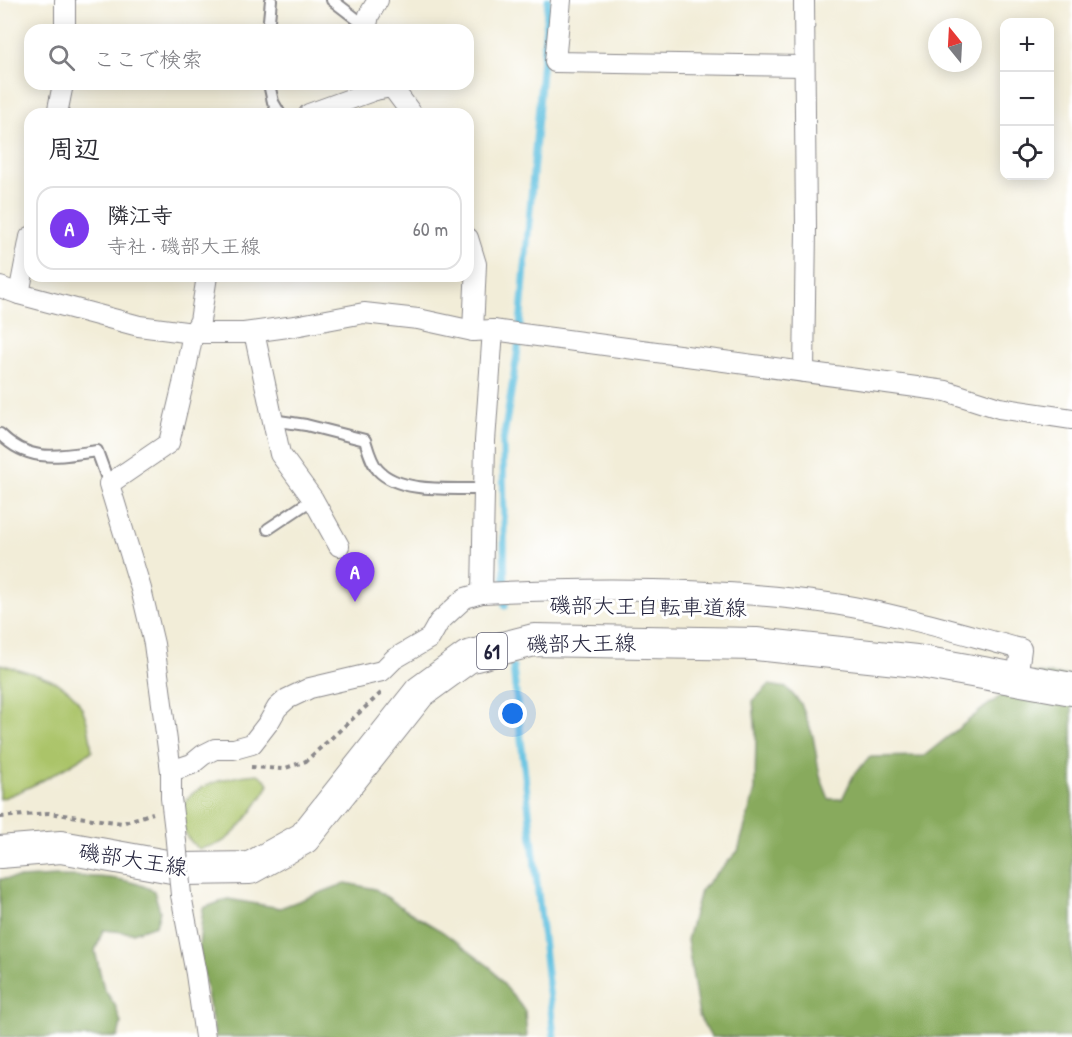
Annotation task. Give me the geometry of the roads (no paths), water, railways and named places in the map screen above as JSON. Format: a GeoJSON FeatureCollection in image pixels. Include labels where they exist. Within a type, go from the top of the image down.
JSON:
{"type":"FeatureCollection","features":[{"type":"Feature","properties":{"kind":"main road","name":"磯部大王線"},"geometry":{"type":"LineString","coordinates":[[0,852],[61,847],[183,869],[250,868],[304,838],[420,693],[468,657],[534,640],[756,644],[916,661],[1072,689]]}},
{"type":"Feature","properties":{"kind":"street"},"geometry":{"type":"LineString","coordinates":[[65,0],[65,24]]}},
{"type":"Feature","properties":{"kind":"street"},"geometry":{"type":"LineString","coordinates":[[367,24],[369,15],[378,0]]}},
{"type":"Feature","properties":{"kind":"street"},"geometry":{"type":"LineString","coordinates":[[561,0],[555,62],[804,66]]}},
{"type":"Feature","properties":{"kind":"street"},"geometry":{"type":"LineString","coordinates":[[804,0],[806,228],[804,372]]}},
{"type":"Feature","properties":{"kind":"street"},"geometry":{"type":"LineString","coordinates":[[58,108],[62,90]]}},
{"type":"Feature","properties":{"kind":"street"},"geometry":{"type":"LineString","coordinates":[[323,108],[366,90]]}},
{"type":"Feature","properties":{"kind":"street"},"geometry":{"type":"LineString","coordinates":[[394,90],[408,108]]}},
{"type":"Feature","properties":{"kind":"street"},"geometry":{"type":"LineString","coordinates":[[472,331],[476,264],[474,258]]}},
{"type":"Feature","properties":{"kind":"street"},"geometry":{"type":"LineString","coordinates":[[19,294],[24,268]]}},
{"type":"Feature","properties":{"kind":"street"},"geometry":{"type":"LineString","coordinates":[[205,1037],[181,895],[171,798],[171,771],[154,644],[141,589],[109,484],[169,443],[193,333],[200,321],[206,282]]}},
{"type":"Feature","properties":{"kind":"street"},"geometry":{"type":"LineString","coordinates":[[0,287],[139,326],[193,333],[254,332],[364,313],[418,319],[472,331],[493,330],[946,392],[999,408],[1072,419]]}},
{"type":"Feature","properties":{"kind":"street"},"geometry":{"type":"LineString","coordinates":[[482,593],[485,441],[493,330]]}},
{"type":"Feature","properties":{"kind":"street"},"geometry":{"type":"LineString","coordinates":[[254,332],[272,420],[284,461],[297,475],[313,499],[339,546]]}},
{"type":"Feature","properties":{"kind":"street"},"geometry":{"type":"LineString","coordinates":[[171,771],[192,764],[215,749],[252,744],[277,708],[287,699],[310,688],[382,671],[394,659],[430,638],[439,622],[465,598],[482,593],[532,590],[642,590],[747,595],[836,604],[1021,649],[1017,679]]}},
{"type":"Feature","properties":{"kind":"lane"},"geometry":{"type":"LineString","coordinates":[[269,24],[271,0]]}},
{"type":"Feature","properties":{"kind":"lane"},"geometry":{"type":"LineString","coordinates":[[332,0],[361,24]]}},
{"type":"Feature","properties":{"kind":"lane"},"geometry":{"type":"LineString","coordinates":[[270,90],[276,108]]}},
{"type":"Feature","properties":{"kind":"lane"},"geometry":{"type":"LineString","coordinates":[[272,420],[306,425],[365,440],[378,470],[390,479],[406,485],[484,489]]}},
{"type":"Feature","properties":{"kind":"lane"},"geometry":{"type":"LineString","coordinates":[[0,434],[10,444],[29,454],[52,457],[97,452],[109,484]]}},
{"type":"Feature","properties":{"kind":"lane"},"geometry":{"type":"LineString","coordinates":[[268,529],[313,499]]}},
{"type":"Feature","properties":{"kind":"waterway"},"geometry":{"type":"LineString","coordinates":[[505,606],[503,442],[518,349],[548,0]]}},
{"type":"Feature","properties":{"kind":"waterway"},"geometry":{"type":"LineString","coordinates":[[513,667],[554,1037]]}},
{"type":"Feature","properties":{"kind":"place","name":"隣江寺"},"geometry":{"type":"Point","coordinates":[355,602]}}]}
